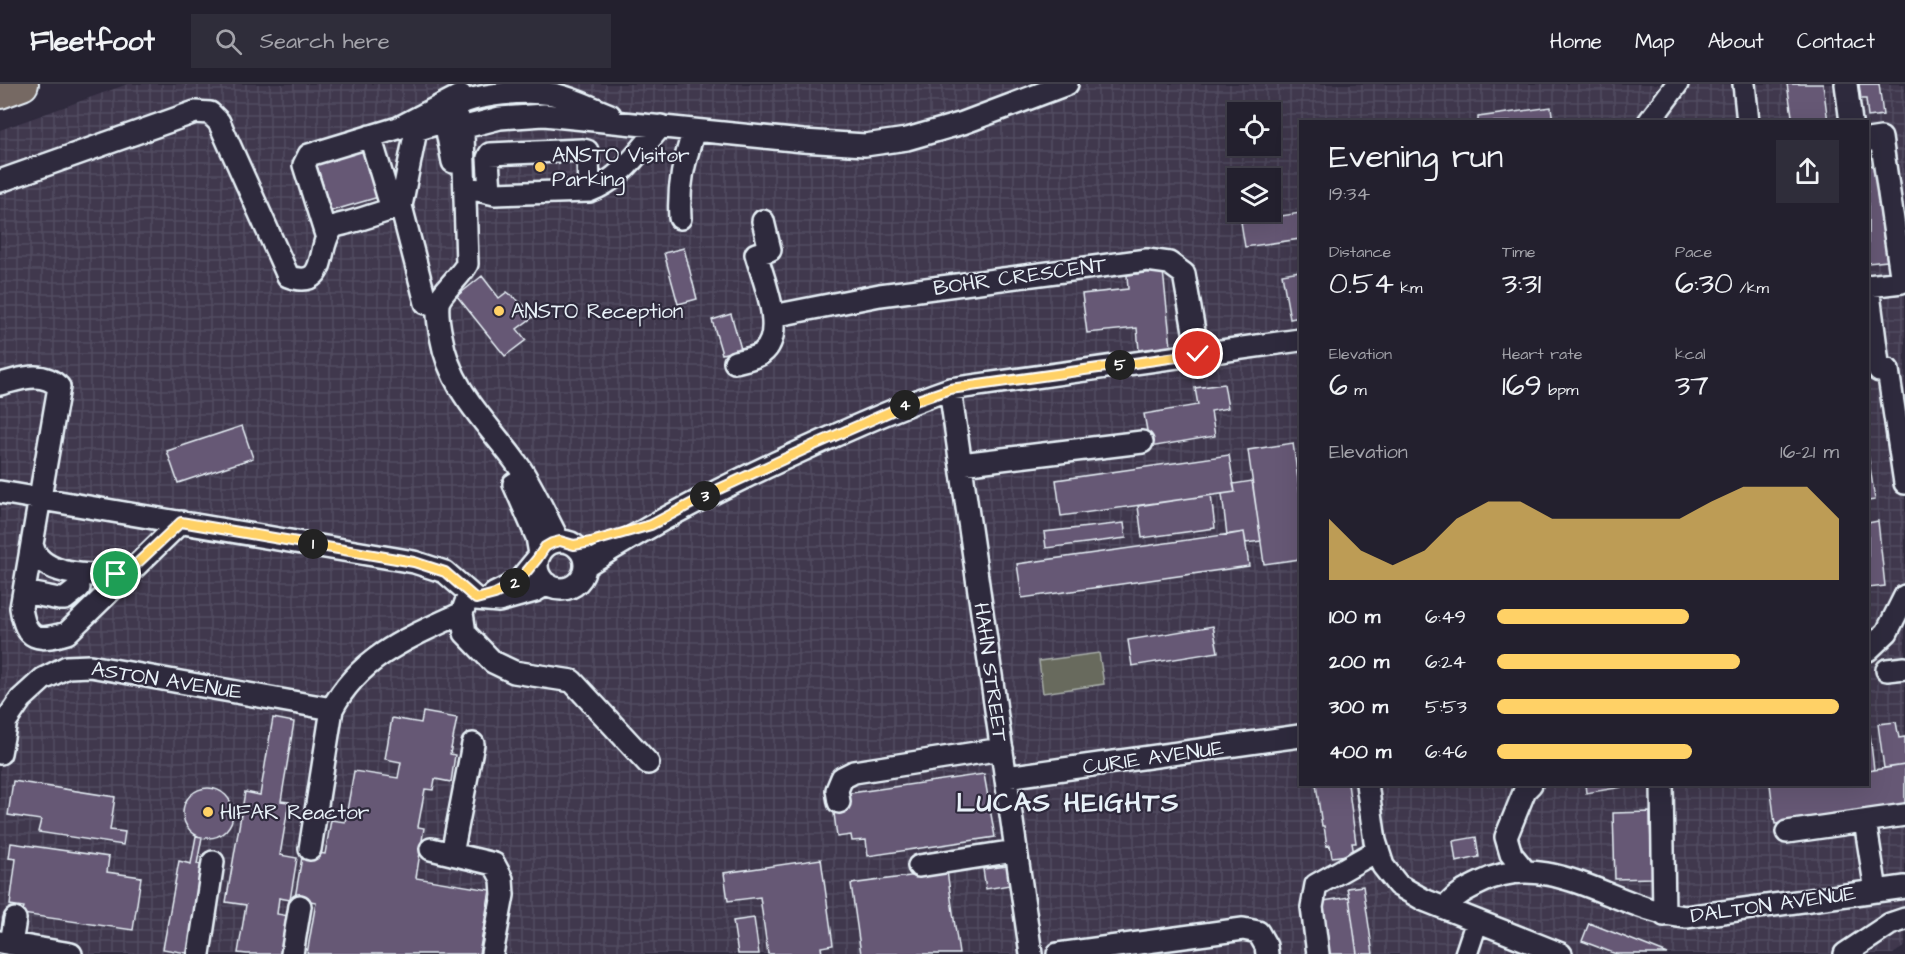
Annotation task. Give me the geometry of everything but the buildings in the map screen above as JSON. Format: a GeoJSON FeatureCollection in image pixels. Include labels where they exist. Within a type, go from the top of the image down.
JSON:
{"type":"FeatureCollection","features":[{"type":"Feature","properties":{"kind":"highway"},"geometry":{"type":"LineString","coordinates":[[0,92],[22,84]]}},
{"type":"Feature","properties":{"kind":"lane"},"geometry":{"type":"LineString","coordinates":[[370,136],[397,208],[426,303],[427,328],[436,364],[450,396],[479,438],[510,476],[537,537],[538,573],[547,584],[561,589],[568,588],[580,580],[585,566],[582,554],[567,543],[520,469],[481,420],[453,377],[442,345],[438,301],[462,274],[467,264],[463,133],[469,126],[500,118],[544,115],[803,141],[866,144],[907,139],[963,123],[1067,84]]}},
{"type":"Feature","properties":{"kind":"lane"},"geometry":{"type":"LineString","coordinates":[[1650,120],[1677,84]]}},
{"type":"Feature","properties":{"kind":"lane"},"geometry":{"type":"LineString","coordinates":[[1744,84],[1748,120]]}},
{"type":"Feature","properties":{"kind":"lane"},"geometry":{"type":"LineString","coordinates":[[1846,84],[1851,120]]}},
{"type":"Feature","properties":{"kind":"lane"},"geometry":{"type":"LineString","coordinates":[[327,238],[304,165],[309,155],[398,128],[460,95],[488,88],[511,87],[556,94],[636,124]]}},
{"type":"Feature","properties":{"kind":"lane"},"geometry":{"type":"LineString","coordinates":[[426,303],[430,292],[451,273],[456,262],[453,154],[445,121],[452,109],[463,103],[488,96],[534,92]]}},
{"type":"Feature","properties":{"kind":"lane"},"geometry":{"type":"LineString","coordinates":[[397,208],[416,130],[497,107],[544,106],[570,111],[623,128],[629,137],[631,149],[628,164]]}},
{"type":"Feature","properties":{"kind":"lane"},"geometry":{"type":"LineString","coordinates":[[0,181],[195,112],[210,113],[219,122],[288,276],[298,280],[312,276],[319,268],[327,238],[334,228],[397,208]]}},
{"type":"Feature","properties":{"kind":"lane"},"geometry":{"type":"LineString","coordinates":[[465,187],[490,193],[589,191],[614,179],[661,126]]}},
{"type":"Feature","properties":{"kind":"lane"},"geometry":{"type":"LineString","coordinates":[[680,218],[678,193],[683,165],[694,130]]}},
{"type":"Feature","properties":{"kind":"lane"},"geometry":{"type":"LineString","coordinates":[[1869,140],[1881,138],[1902,282],[1869,286]]}},
{"type":"Feature","properties":{"kind":"lane"},"geometry":{"type":"LineString","coordinates":[[490,193],[488,158],[490,154],[583,150],[587,151],[588,155],[589,191]]}},
{"type":"Feature","properties":{"kind":"lane"},"geometry":{"type":"LineString","coordinates":[[735,362],[762,354],[771,341],[775,325],[756,254],[770,250],[763,221]]}},
{"type":"Feature","properties":{"kind":"lane","name":"BOHR CRESCENT"},"geometry":{"type":"LineString","coordinates":[[773,316],[880,295],[1089,266],[1147,260],[1162,261],[1175,265],[1184,274],[1198,354]]}},
{"type":"Feature","properties":{"kind":"lane"},"geometry":{"type":"LineString","coordinates":[[1869,291],[1905,483]]}},
{"type":"Feature","properties":{"kind":"lane"},"geometry":{"type":"LineString","coordinates":[[585,566],[651,525],[719,489],[912,402],[950,389],[1299,340]]}},
{"type":"Feature","properties":{"kind":"lane"},"geometry":{"type":"LineString","coordinates":[[0,384],[39,376],[52,380],[59,387],[21,608],[24,626],[34,636],[46,639],[67,633],[181,522]]}},
{"type":"Feature","properties":{"kind":"lane","name":"HAHN STREET"},"geometry":{"type":"LineString","coordinates":[[950,389],[1031,954]]}},
{"type":"Feature","properties":{"kind":"lane"},"geometry":{"type":"LineString","coordinates":[[961,464],[1142,441]]}},
{"type":"Feature","properties":{"kind":"lane"},"geometry":{"type":"LineString","coordinates":[[0,492],[414,562],[445,572],[469,602],[465,633],[493,662],[514,672],[572,681],[648,763]]}},
{"type":"Feature","properties":{"kind":"lane"},"geometry":{"type":"LineString","coordinates":[[142,515],[148,545],[145,556]]}},
{"type":"Feature","properties":{"kind":"lane"},"geometry":{"type":"LineString","coordinates":[[310,849],[332,709],[341,692],[353,677],[380,654],[469,602],[495,594],[518,582],[545,547],[591,542],[651,525]]}},
{"type":"Feature","properties":{"kind":"lane"},"geometry":{"type":"LineString","coordinates":[[32,544],[37,557],[54,568],[96,576],[129,571]]}},
{"type":"Feature","properties":{"kind":"lane"},"geometry":{"type":"LineString","coordinates":[[469,602],[499,601],[535,591],[547,584]]}},
{"type":"Feature","properties":{"kind":"lane"},"geometry":{"type":"LineString","coordinates":[[24,592],[65,599],[79,588]]}},
{"type":"Feature","properties":{"kind":"lane"},"geometry":{"type":"LineString","coordinates":[[1869,649],[1887,632],[1905,596]]}},
{"type":"Feature","properties":{"kind":"lane","name":"ASTON AVENUE"},"geometry":{"type":"LineString","coordinates":[[1,746],[6,720],[21,699],[43,679],[67,668],[90,666],[332,709]]}},
{"type":"Feature","properties":{"kind":"lane","name":"CURIE AVENUE"},"geometry":{"type":"LineString","coordinates":[[1006,777],[1299,736]]}},
{"type":"Feature","properties":{"kind":"lane"},"geometry":{"type":"LineString","coordinates":[[453,854],[473,744]]}},
{"type":"Feature","properties":{"kind":"lane"},"geometry":{"type":"LineString","coordinates":[[839,802],[837,790],[842,778],[854,772],[1002,749]]}},
{"type":"Feature","properties":{"kind":"lane"},"geometry":{"type":"LineString","coordinates":[[1366,786],[1383,866],[1398,885],[1424,900],[1561,954]]}},
{"type":"Feature","properties":{"kind":"lane"},"geometry":{"type":"LineString","coordinates":[[1524,870],[1511,854],[1506,837],[1525,790],[1529,786]]}},
{"type":"Feature","properties":{"kind":"lane"},"geometry":{"type":"LineString","coordinates":[[1662,786],[1664,915]]}},
{"type":"Feature","properties":{"kind":"lane"},"geometry":{"type":"LineString","coordinates":[[1787,832],[1905,815]]}},
{"type":"Feature","properties":{"kind":"lane"},"geometry":{"type":"LineString","coordinates":[[1865,821],[1876,891]]}},
{"type":"Feature","properties":{"kind":"lane"},"geometry":{"type":"LineString","coordinates":[[431,849],[494,864],[502,879],[503,895],[492,954]]}},
{"type":"Feature","properties":{"kind":"lane"},"geometry":{"type":"LineString","coordinates":[[1318,954],[1312,907],[1316,885],[1378,850]]}},
{"type":"Feature","properties":{"kind":"lane"},"geometry":{"type":"LineString","coordinates":[[919,866],[1015,851]]}},
{"type":"Feature","properties":{"kind":"lane"},"geometry":{"type":"LineString","coordinates":[[199,954],[213,862]]}},
{"type":"Feature","properties":{"kind":"lane","name":"DALTON AVENUE"},"geometry":{"type":"LineString","coordinates":[[1445,908],[1458,893],[1496,875],[1524,870],[1560,876],[1664,915],[1686,917],[1905,887]]}},
{"type":"Feature","properties":{"kind":"lane"},"geometry":{"type":"LineString","coordinates":[[292,954],[300,906]]}},
{"type":"Feature","properties":{"kind":"lane"},"geometry":{"type":"LineString","coordinates":[[15,919],[5,943],[71,954]]}},
{"type":"Feature","properties":{"kind":"lane"},"geometry":{"type":"LineString","coordinates":[[1845,954],[1890,924],[1905,919]]}},
{"type":"Feature","properties":{"kind":"lane"},"geometry":{"type":"LineString","coordinates":[[1466,954],[1477,921]]}},
{"type":"Feature","properties":{"kind":"lane"},"geometry":{"type":"LineString","coordinates":[[1058,954],[1243,929],[1258,932],[1266,946],[1267,954]]}},
{"type":"Feature","properties":{"kind":"shaded area"},"geometry":{"type":"Polygon","coordinates":[[[128,84],[1905,84],[1905,946],[1893,954],[0,954],[0,130],[128,84]]]}},
{"type":"Feature","properties":{"kind":"green space"},"geometry":{"type":"Polygon","coordinates":[[[1099,653],[1104,684],[1043,693],[1039,661],[1099,653]]]}},
{"type":"Feature","properties":{"kind":"place","name":"ANSTO Visitor Parking"},"geometry":{"type":"Point","coordinates":[540,167]}},
{"type":"Feature","properties":{"kind":"place","name":"ANSTO Reception"},"geometry":{"type":"Point","coordinates":[499,311]}},
{"type":"Feature","properties":{"kind":"place","name":"HIFAR Reactor"},"geometry":{"type":"Point","coordinates":[208,812]}},
{"type":"Feature","properties":{"kind":"district","name":"LUCAS HEIGHTS"},"geometry":{"type":"Point","coordinates":[1068,802]}},
{"type":"Feature","properties":{"kind":"route"},"geometry":{"type":"LineString","coordinates":[[116,574],[129,571],[181,522],[414,562],[445,572],[476,599],[483,598],[518,582],[545,547],[552,543],[560,541],[574,545],[591,542],[651,525],[719,489],[814,445],[912,402],[950,389],[1198,354]]}}]}
